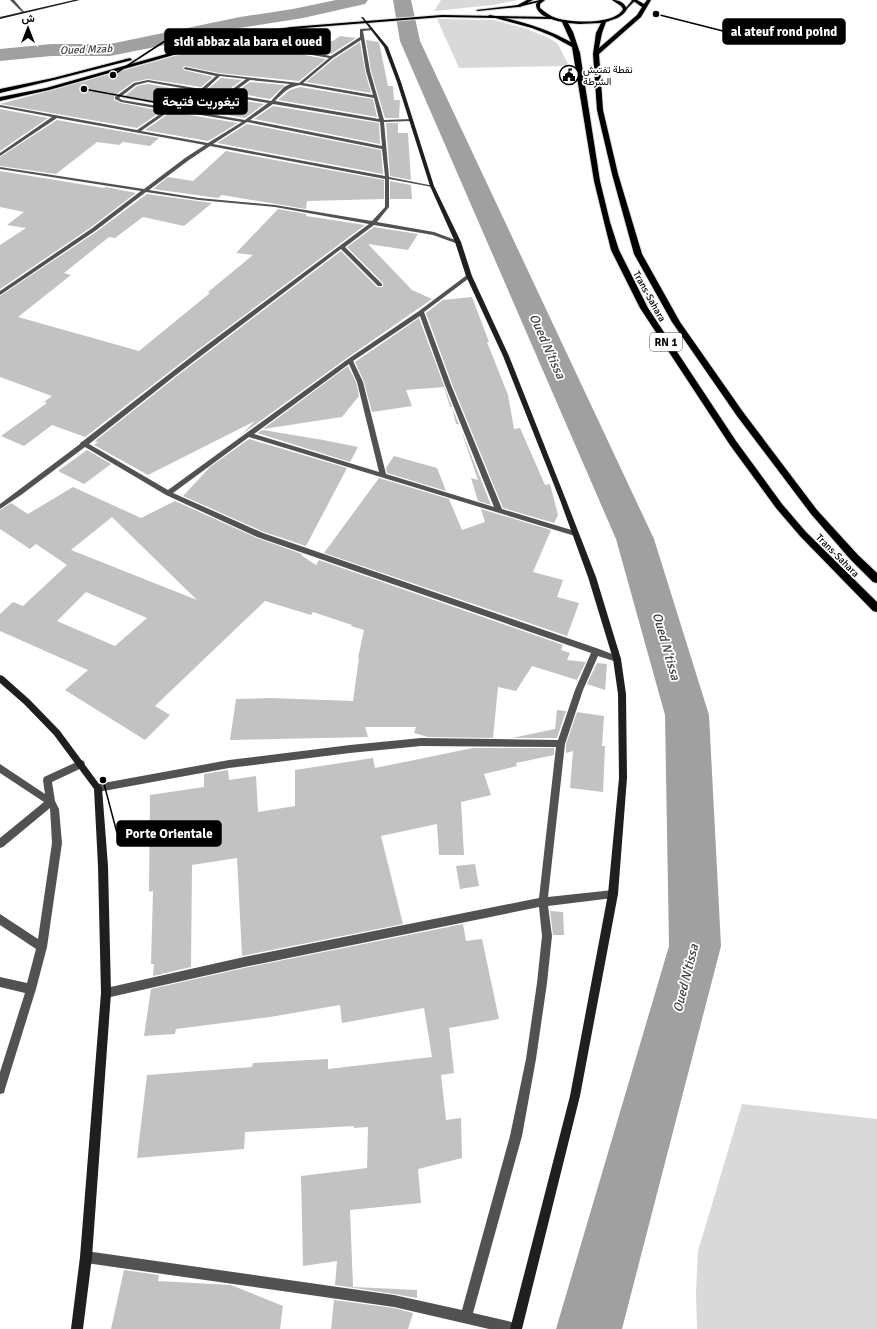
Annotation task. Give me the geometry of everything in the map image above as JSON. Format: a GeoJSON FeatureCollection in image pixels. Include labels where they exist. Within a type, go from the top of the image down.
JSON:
{"type":"FeatureCollection","features":[{"type":"Feature","properties":{"kind":"highway"},"geometry":{"type":"LineString","coordinates":[[518,6],[531,0]]}},
{"type":"Feature","properties":{"kind":"highway"},"geometry":{"type":"LineString","coordinates":[[542,1],[538,4],[540,12],[553,18],[564,21],[592,23],[620,16],[625,9],[623,5],[614,0]]}},
{"type":"Feature","properties":{"kind":"highway"},"geometry":{"type":"LineString","coordinates":[[634,0],[645,7]]}},
{"type":"Feature","properties":{"kind":"highway"},"geometry":{"type":"LineString","coordinates":[[596,54],[639,16],[650,0]]}},
{"type":"Feature","properties":{"kind":"highway"},"geometry":{"type":"LineString","coordinates":[[490,16],[538,28],[574,46]]}},
{"type":"Feature","properties":{"kind":"highway","name":"Trans-Sahara"},"geometry":{"type":"LineString","coordinates":[[564,21],[570,32],[577,53],[590,75],[615,174],[638,254],[661,296],[676,322],[736,408],[785,474],[824,523],[854,557],[877,579]]}},
{"type":"Feature","properties":{"kind":"highway","name":"Trans-Sahara"},"geometry":{"type":"LineString","coordinates":[[604,21],[599,33],[596,54],[590,75],[597,181],[615,250],[644,308],[729,437],[779,506],[803,534],[877,608]]}},
{"type":"Feature","properties":{"kind":"main road"},"geometry":{"type":"LineString","coordinates":[[0,18],[78,0]]}},
{"type":"Feature","properties":{"kind":"main road"},"geometry":{"type":"LineString","coordinates":[[625,9],[634,0]]}},
{"type":"Feature","properties":{"kind":"main road"},"geometry":{"type":"LineString","coordinates":[[142,56],[206,39],[251,30],[364,19],[484,10],[518,6],[542,1]]}},
{"type":"Feature","properties":{"kind":"main road"},"geometry":{"type":"LineString","coordinates":[[431,15],[553,18]]}},
{"type":"Feature","properties":{"kind":"main road"},"geometry":{"type":"LineString","coordinates":[[364,19],[386,47],[400,82],[432,186],[458,242],[469,276],[506,356],[592,577],[617,659],[622,694],[624,778],[613,894],[575,1096],[516,1329]]}},
{"type":"Feature","properties":{"kind":"main road"},"geometry":{"type":"LineString","coordinates":[[0,99],[47,89],[200,46],[250,34],[364,19]]}},
{"type":"Feature","properties":{"kind":"main road"},"geometry":{"type":"LineString","coordinates":[[0,91],[135,58]]}},
{"type":"Feature","properties":{"kind":"main road"},"geometry":{"type":"LineString","coordinates":[[0,678],[27,702],[57,733],[98,788],[103,866],[106,993],[86,1257],[77,1329]]}},
{"type":"Feature","properties":{"kind":"street"},"geometry":{"type":"LineString","coordinates":[[12,0],[24,12]]}},
{"type":"Feature","properties":{"kind":"street"},"geometry":{"type":"LineString","coordinates":[[0,507],[44,476],[83,443],[373,223],[380,216],[387,207],[385,148],[382,121],[363,49],[361,30],[372,29]]}},
{"type":"Feature","properties":{"kind":"street"},"geometry":{"type":"LineString","coordinates":[[0,293],[93,230],[187,159],[211,145],[246,121],[272,102],[285,88],[291,85],[300,84],[332,57],[362,37]]}},
{"type":"Feature","properties":{"kind":"street"},"geometry":{"type":"LineString","coordinates":[[278,48],[332,57]]}},
{"type":"Feature","properties":{"kind":"street"},"geometry":{"type":"LineString","coordinates":[[185,68],[219,75],[300,84],[375,97]]}},
{"type":"Feature","properties":{"kind":"street"},"geometry":{"type":"LineString","coordinates":[[137,132],[170,109],[202,90],[219,75]]}},
{"type":"Feature","properties":{"kind":"street"},"geometry":{"type":"LineString","coordinates":[[228,94],[250,78]]}},
{"type":"Feature","properties":{"kind":"street"},"geometry":{"type":"LineString","coordinates":[[385,148],[246,121],[121,101],[116,98],[135,84],[143,81],[228,94],[382,121],[411,120]]}},
{"type":"Feature","properties":{"kind":"street"},"geometry":{"type":"LineString","coordinates":[[0,106],[432,186]]}},
{"type":"Feature","properties":{"kind":"street"},"geometry":{"type":"LineString","coordinates":[[0,113],[8,108]]}},
{"type":"Feature","properties":{"kind":"street"},"geometry":{"type":"LineString","coordinates":[[0,155],[55,117]]}},
{"type":"Feature","properties":{"kind":"street"},"geometry":{"type":"LineString","coordinates":[[0,168],[199,199],[275,206],[434,234],[458,242]]}},
{"type":"Feature","properties":{"kind":"street"},"geometry":{"type":"LineString","coordinates":[[341,246],[380,285]]}},
{"type":"Feature","properties":{"kind":"street"},"geometry":{"type":"LineString","coordinates":[[168,493],[350,360],[421,312],[469,276]]}},
{"type":"Feature","properties":{"kind":"street"},"geometry":{"type":"LineString","coordinates":[[421,312],[448,385],[500,512]]}},
{"type":"Feature","properties":{"kind":"street"},"geometry":{"type":"LineString","coordinates":[[350,360],[360,382],[383,476]]}},
{"type":"Feature","properties":{"kind":"street"},"geometry":{"type":"LineString","coordinates":[[248,434],[575,534]]}},
{"type":"Feature","properties":{"kind":"street"},"geometry":{"type":"LineString","coordinates":[[83,443],[168,493],[260,535],[617,659]]}},
{"type":"Feature","properties":{"kind":"street"},"geometry":{"type":"LineString","coordinates":[[466,1317],[516,1136],[531,1059],[542,983],[546,936],[543,902],[561,744],[579,690],[596,651]]}},
{"type":"Feature","properties":{"kind":"street"},"geometry":{"type":"LineString","coordinates":[[98,788],[229,764],[413,742],[561,744]]}},
{"type":"Feature","properties":{"kind":"street"},"geometry":{"type":"LineString","coordinates":[[0,1089],[31,989],[42,947],[57,843],[54,809],[51,802],[47,780],[81,764]]}},
{"type":"Feature","properties":{"kind":"street"},"geometry":{"type":"LineString","coordinates":[[0,768],[51,802]]}},
{"type":"Feature","properties":{"kind":"street"},"geometry":{"type":"LineString","coordinates":[[0,844],[51,802]]}},
{"type":"Feature","properties":{"kind":"street"},"geometry":{"type":"LineString","coordinates":[[106,993],[244,962],[543,902],[613,894]]}},
{"type":"Feature","properties":{"kind":"street"},"geometry":{"type":"LineString","coordinates":[[0,918],[42,947]]}},
{"type":"Feature","properties":{"kind":"street"},"geometry":{"type":"LineString","coordinates":[[0,982],[31,989]]}},
{"type":"Feature","properties":{"kind":"street"},"geometry":{"type":"LineString","coordinates":[[86,1257],[394,1301],[516,1329]]}},
{"type":"Feature","properties":{"kind":"shaded area"},"geometry":{"type":"Polygon","coordinates":[[[441,0],[518,0],[493,5],[434,11],[441,0]]]}},
{"type":"Feature","properties":{"kind":"shaded area"},"geometry":{"type":"Polygon","coordinates":[[[437,19],[494,20],[524,28],[549,38],[558,44],[569,66],[459,68],[437,19]]]}},
{"type":"Feature","properties":{"kind":"shaded area"},"geometry":{"type":"Polygon","coordinates":[[[742,1104],[877,1119],[877,1329],[697,1329],[696,1293],[698,1251],[742,1104]]]}},
{"type":"Feature","properties":{"kind":"building"},"geometry":{"type":"Polygon","coordinates":[[[340,36],[356,38],[331,54],[276,46],[278,50],[326,59],[299,81],[219,73],[185,66],[183,68],[184,70],[213,77],[201,87],[148,79],[133,82],[114,96],[114,100],[121,103],[162,111],[137,128],[0,104],[211,46],[297,37],[333,41],[340,36]]]}},
{"type":"Feature","properties":{"kind":"building"},"geometry":{"type":"Polygon","coordinates":[[[366,40],[379,42],[388,86],[393,86],[394,100],[400,100],[399,118],[385,118],[371,71],[366,40]]]}},
{"type":"Feature","properties":{"kind":"building"},"geometry":{"type":"Polygon","coordinates":[[[360,42],[365,71],[371,93],[306,82],[334,59],[360,42]]]}},
{"type":"Feature","properties":{"kind":"building"},"geometry":{"type":"Polygon","coordinates":[[[221,78],[242,80],[227,91],[208,89],[221,78]]]}},
{"type":"Feature","properties":{"kind":"building"},"geometry":{"type":"Polygon","coordinates":[[[250,82],[285,85],[270,99],[235,93],[250,82]]]}},
{"type":"Feature","properties":{"kind":"building"},"geometry":{"type":"Polygon","coordinates":[[[148,84],[194,92],[170,106],[122,98],[137,86],[148,84]]]}},
{"type":"Feature","properties":{"kind":"building"},"geometry":{"type":"Polygon","coordinates":[[[300,87],[373,99],[377,117],[278,100],[290,90],[300,87]]]}},
{"type":"Feature","properties":{"kind":"building"},"geometry":{"type":"Polygon","coordinates":[[[202,94],[264,104],[245,118],[178,107],[202,94]]]}},
{"type":"Feature","properties":{"kind":"building"},"geometry":{"type":"Polygon","coordinates":[[[273,106],[379,123],[380,144],[254,119],[273,106]]]}},
{"type":"Feature","properties":{"kind":"building"},"geometry":{"type":"Polygon","coordinates":[[[0,109],[48,118],[0,151],[0,109]]]}},
{"type":"Feature","properties":{"kind":"building"},"geometry":{"type":"Polygon","coordinates":[[[171,112],[238,123],[208,141],[145,130],[171,112]]]}},
{"type":"Feature","properties":{"kind":"building"},"geometry":{"type":"Polygon","coordinates":[[[57,120],[159,138],[150,146],[123,142],[119,145],[97,142],[56,174],[0,166],[0,157],[57,120]]]}},
{"type":"Feature","properties":{"kind":"building"},"geometry":{"type":"Polygon","coordinates":[[[386,123],[398,123],[398,133],[408,133],[411,180],[390,176],[386,123]]]}},
{"type":"Feature","properties":{"kind":"building"},"geometry":{"type":"Polygon","coordinates":[[[247,124],[381,150],[383,174],[217,143],[247,124]]]}},
{"type":"Feature","properties":{"kind":"building"},"geometry":{"type":"Polygon","coordinates":[[[226,151],[384,180],[384,199],[307,201],[306,209],[222,195],[218,198],[153,189],[168,177],[193,181],[226,151]]]}},
{"type":"Feature","properties":{"kind":"building"},"geometry":{"type":"Polygon","coordinates":[[[0,171],[136,193],[90,228],[0,289],[0,245],[26,228],[7,225],[24,212],[0,207],[0,171]]]}},
{"type":"Feature","properties":{"kind":"building"},"geometry":{"type":"Polygon","coordinates":[[[390,181],[411,185],[412,199],[390,199],[390,181]]]}},
{"type":"Feature","properties":{"kind":"building"},"geometry":{"type":"Polygon","coordinates":[[[147,194],[212,203],[184,226],[143,217],[115,238],[109,237],[64,273],[71,275],[18,317],[139,351],[210,293],[208,292],[253,255],[236,253],[278,209],[306,214],[306,216],[365,225],[199,349],[85,437],[52,425],[24,446],[1,436],[47,403],[44,402],[52,396],[0,377],[0,296],[96,232],[147,194]]]}},
{"type":"Feature","properties":{"kind":"building"},"geometry":{"type":"Polygon","coordinates":[[[374,227],[418,234],[408,250],[368,244],[412,290],[432,299],[347,358],[241,435],[255,421],[148,475],[94,445],[98,442],[95,441],[177,376],[341,251],[377,287],[383,287],[383,283],[347,247],[374,227]]]}},
{"type":"Feature","properties":{"kind":"building"},"geometry":{"type":"Polygon","coordinates":[[[472,297],[489,342],[487,342],[508,395],[514,429],[520,428],[545,485],[550,484],[558,515],[554,523],[503,508],[452,384],[426,313],[443,300],[472,297]]]}},
{"type":"Feature","properties":{"kind":"building"},"geometry":{"type":"Polygon","coordinates":[[[419,318],[452,407],[450,407],[444,387],[406,390],[412,406],[372,412],[364,382],[355,362],[419,318]]]}},
{"type":"Feature","properties":{"kind":"building"},"geometry":{"type":"Polygon","coordinates":[[[348,366],[356,382],[359,396],[342,417],[263,429],[348,366]]]}},
{"type":"Feature","properties":{"kind":"building"},"geometry":{"type":"Polygon","coordinates":[[[452,407],[459,424],[456,424],[452,407]]]}},
{"type":"Feature","properties":{"kind":"building"},"geometry":{"type":"Polygon","coordinates":[[[460,428],[491,505],[478,501],[471,478],[478,480],[460,428]]]}},
{"type":"Feature","properties":{"kind":"building"},"geometry":{"type":"Polygon","coordinates":[[[263,430],[358,447],[350,462],[257,433],[263,430]]]}},
{"type":"Feature","properties":{"kind":"building"},"geometry":{"type":"Polygon","coordinates":[[[249,439],[347,468],[306,546],[264,532],[183,496],[210,467],[249,439]]]}},
{"type":"Feature","properties":{"kind":"building"},"geometry":{"type":"Polygon","coordinates":[[[87,450],[111,464],[84,484],[58,471],[87,450]]]}},
{"type":"Feature","properties":{"kind":"building"},"geometry":{"type":"Polygon","coordinates":[[[394,456],[437,468],[446,491],[387,473],[386,468],[394,456]]]}},
{"type":"Feature","properties":{"kind":"building"},"geometry":{"type":"Polygon","coordinates":[[[379,478],[449,499],[462,530],[485,522],[481,509],[551,530],[533,572],[563,580],[557,597],[579,603],[567,636],[324,553],[379,478]]]}},
{"type":"Feature","properties":{"kind":"building"},"geometry":{"type":"Polygon","coordinates":[[[73,487],[141,518],[175,501],[257,538],[302,554],[301,555],[316,565],[319,560],[563,645],[561,650],[570,653],[567,660],[586,662],[577,680],[532,666],[516,691],[498,687],[493,738],[428,737],[414,733],[416,727],[365,727],[368,737],[230,740],[236,699],[270,698],[353,701],[358,658],[364,630],[313,612],[311,615],[265,601],[155,706],[170,715],[145,740],[65,690],[88,670],[0,631],[0,614],[13,602],[23,606],[67,565],[36,544],[30,549],[0,529],[0,510],[11,503],[28,514],[73,487]],[[112,517],[71,550],[197,600],[112,517]],[[86,592],[57,621],[115,646],[147,618],[86,592]]]}},
{"type":"Feature","properties":{"kind":"building"},"geometry":{"type":"Polygon","coordinates":[[[597,663],[607,664],[605,690],[587,684],[597,663]]]}},
{"type":"Feature","properties":{"kind":"building"},"geometry":{"type":"Polygon","coordinates":[[[557,710],[566,711],[557,738],[512,738],[555,729],[557,710]]]}},
{"type":"Feature","properties":{"kind":"building"},"geometry":{"type":"Polygon","coordinates":[[[577,712],[604,716],[602,746],[605,746],[603,792],[570,788],[573,751],[566,753],[566,744],[577,712]]]}},
{"type":"Feature","properties":{"kind":"building"},"geometry":{"type":"Polygon","coordinates":[[[473,748],[554,748],[554,755],[516,763],[517,766],[484,774],[491,795],[461,802],[464,855],[439,855],[437,824],[381,836],[403,924],[242,956],[237,858],[192,865],[191,967],[153,976],[154,964],[151,964],[153,891],[149,892],[150,795],[204,787],[204,774],[228,770],[229,780],[256,776],[258,812],[295,806],[295,770],[373,758],[375,768],[473,748]]]}},
{"type":"Feature","properties":{"kind":"building"},"geometry":{"type":"Polygon","coordinates":[[[475,864],[479,886],[460,889],[456,866],[475,864]]]}},
{"type":"Feature","properties":{"kind":"building"},"geometry":{"type":"Polygon","coordinates":[[[550,911],[563,912],[564,935],[553,935],[550,911]]]}},
{"type":"Feature","properties":{"kind":"building"},"geometry":{"type":"Polygon","coordinates":[[[463,924],[466,941],[482,939],[499,1019],[449,1028],[454,1073],[441,1075],[446,1120],[461,1118],[462,1158],[418,1169],[421,1203],[350,1210],[353,1287],[417,1290],[417,1298],[335,1285],[337,1261],[303,1266],[301,1176],[367,1168],[368,1127],[354,1128],[354,1126],[245,1132],[244,1149],[137,1158],[147,1075],[252,1067],[253,1063],[328,1059],[328,1069],[432,1057],[424,1008],[342,1023],[340,1005],[270,1017],[176,1029],[175,1034],[144,1036],[151,989],[244,968],[463,924]]]}},
{"type":"Feature","properties":{"kind":"building"},"geometry":{"type":"Polygon","coordinates":[[[124,1270],[159,1275],[158,1281],[231,1285],[283,1306],[280,1329],[111,1329],[124,1270]]]}},
{"type":"Feature","properties":{"kind":"building"},"geometry":{"type":"Polygon","coordinates":[[[334,1300],[394,1308],[413,1313],[408,1329],[331,1329],[334,1300]]]}},
{"type":"Feature","properties":{"kind":"waterway","name":"Oued Mzab"},"geometry":{"type":"LineString","coordinates":[[0,55],[51,50],[110,50],[215,29],[240,22],[303,13],[359,0]]}},
{"type":"Feature","properties":{"kind":"waterway","name":"Oued N'tissa"},"geometry":{"type":"LineString","coordinates":[[402,0],[410,41],[635,539],[687,715],[695,946],[589,1329]]}},
{"type":"Feature","properties":{"kind":"place","name":"al ateuf rond poind"},"geometry":{"type":"Point","coordinates":[656,14]}},
{"type":"Feature","properties":{"kind":"place","name":"sidi abbaz ala bara el oued"},"geometry":{"type":"Point","coordinates":[113,75]}},
{"type":"Feature","properties":{"kind":"place","name":"نقطة تفتيش الشرطة"},"geometry":{"type":"Point","coordinates":[569,75]}},
{"type":"Feature","properties":{"kind":"place","name":"تيغوريت فتيحة"},"geometry":{"type":"Point","coordinates":[84,89]}},
{"type":"Feature","properties":{"kind":"place","name":"Porte Orientale"},"geometry":{"type":"Point","coordinates":[103,780]}}]}
